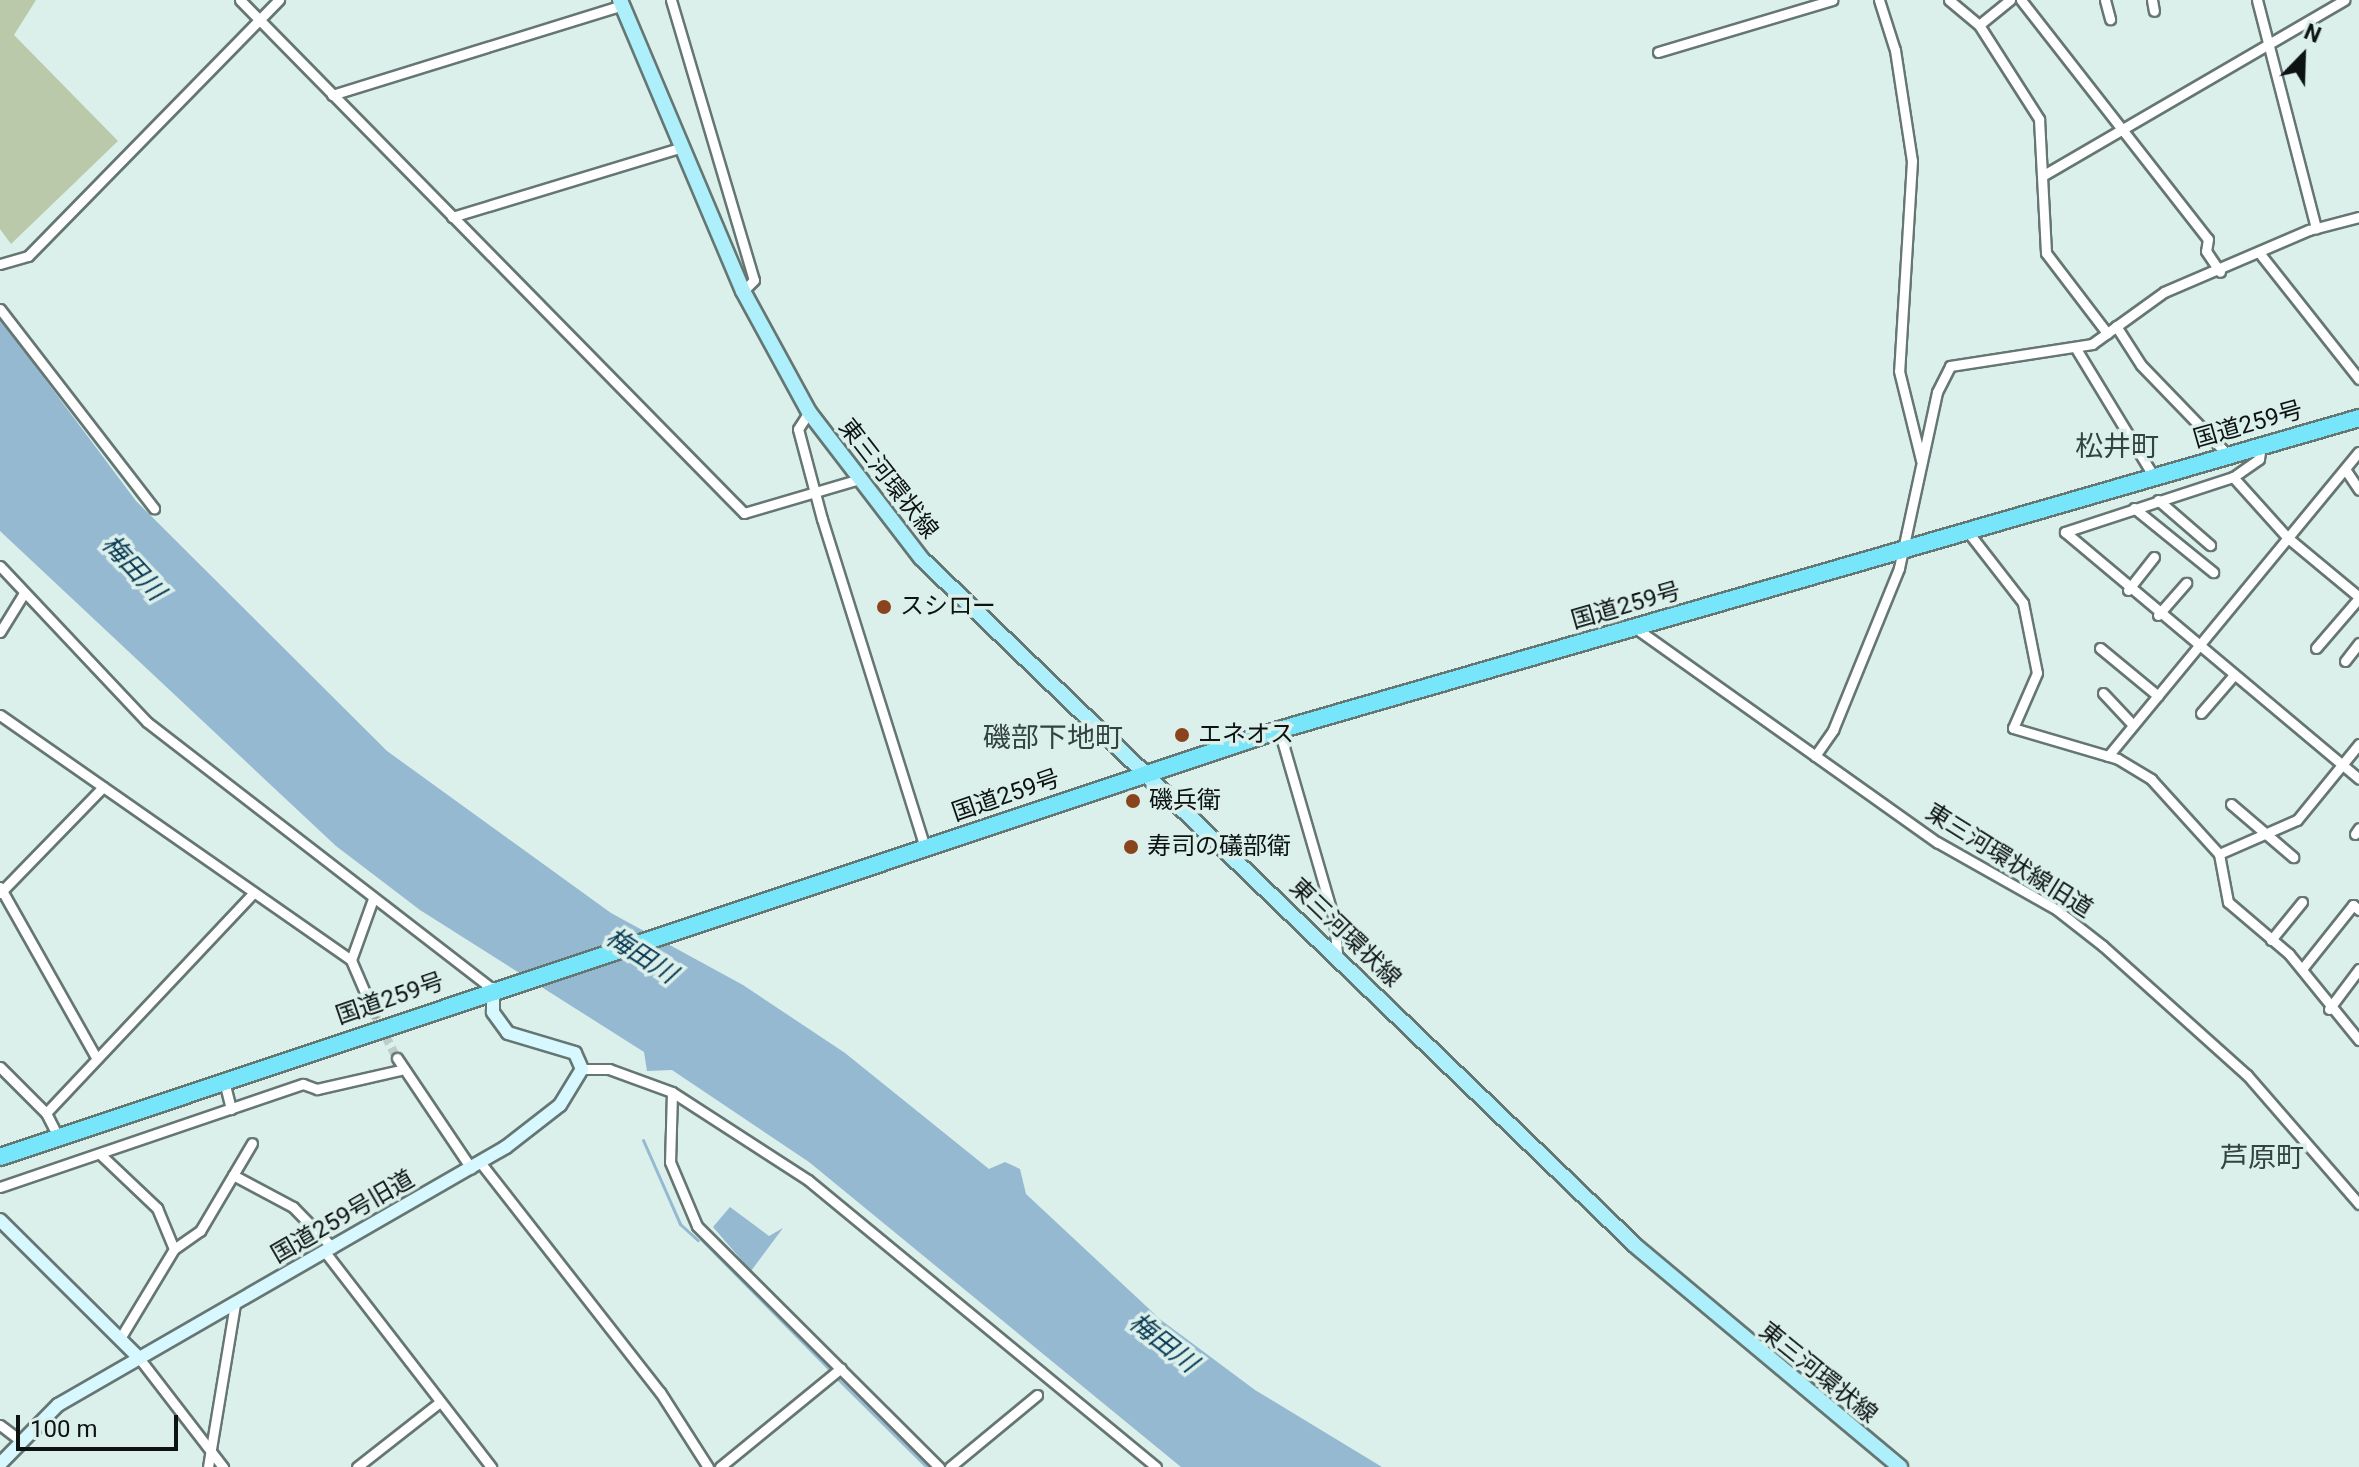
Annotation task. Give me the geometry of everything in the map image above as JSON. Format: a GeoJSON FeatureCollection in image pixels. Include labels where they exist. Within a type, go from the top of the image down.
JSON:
{"type":"FeatureCollection","features":[{"type":"Feature","properties":{"kind":"highway","name":"国道259号"},"geometry":{"type":"LineString","coordinates":[[0,1157],[673,928],[1279,730],[1634,627],[1898,557],[1968,532],[2359,418]]}},
{"type":"Feature","properties":{"kind":"main road","name":"東三河環状線"},"geometry":{"type":"LineString","coordinates":[[621,2],[743,291],[809,412],[856,480],[922,559],[1637,1247],[1900,1467]]}},
{"type":"Feature","properties":{"kind":"street"},"geometry":{"type":"LineString","coordinates":[[240,0],[744,513],[856,480]]}},
{"type":"Feature","properties":{"kind":"street"},"geometry":{"type":"LineString","coordinates":[[0,264],[28,256],[279,0]]}},
{"type":"Feature","properties":{"kind":"street"},"geometry":{"type":"LineString","coordinates":[[671,0],[754,280],[743,291]]}},
{"type":"Feature","properties":{"kind":"street"},"geometry":{"type":"LineString","coordinates":[[1658,52],[1832,0]]}},
{"type":"Feature","properties":{"kind":"street"},"geometry":{"type":"LineString","coordinates":[[1879,0],[1899,65],[1912,161],[1899,371],[1922,463]]}},
{"type":"Feature","properties":{"kind":"street"},"geometry":{"type":"LineString","coordinates":[[1949,0],[1979,25],[2039,119],[2046,253],[2107,333]]}},
{"type":"Feature","properties":{"kind":"street"},"geometry":{"type":"LineString","coordinates":[[1979,25],[2010,0]]}},
{"type":"Feature","properties":{"kind":"street"},"geometry":{"type":"LineString","coordinates":[[2021,0],[2125,128],[2208,239],[2206,251],[2220,272]]}},
{"type":"Feature","properties":{"kind":"street"},"geometry":{"type":"LineString","coordinates":[[2105,0],[2110,19]]}},
{"type":"Feature","properties":{"kind":"street"},"geometry":{"type":"LineString","coordinates":[[2152,0],[2154,11]]}},
{"type":"Feature","properties":{"kind":"street"},"geometry":{"type":"LineString","coordinates":[[2257,0],[2316,228]]}},
{"type":"Feature","properties":{"kind":"street"},"geometry":{"type":"LineString","coordinates":[[2042,176],[2344,0]]}},
{"type":"Feature","properties":{"kind":"street"},"geometry":{"type":"LineString","coordinates":[[332,95],[621,2]]}},
{"type":"Feature","properties":{"kind":"street"},"geometry":{"type":"LineString","coordinates":[[452,217],[683,147]]}},
{"type":"Feature","properties":{"kind":"street"},"geometry":{"type":"LineString","coordinates":[[1815,756],[1833,730],[1887,601],[1950,366],[2075,347],[2107,333],[2164,292],[2261,255],[2316,228],[2359,217]]}},
{"type":"Feature","properties":{"kind":"street"},"geometry":{"type":"LineString","coordinates":[[2261,255],[2359,379]]}},
{"type":"Feature","properties":{"kind":"street"},"geometry":{"type":"LineString","coordinates":[[0,309],[154,508]]}},
{"type":"Feature","properties":{"kind":"street"},"geometry":{"type":"LineString","coordinates":[[2116,326],[2141,365],[2228,455]]}},
{"type":"Feature","properties":{"kind":"street"},"geometry":{"type":"LineString","coordinates":[[2075,347],[2154,477]]}},
{"type":"Feature","properties":{"kind":"street"},"geometry":{"type":"LineString","coordinates":[[809,412],[798,429],[925,848]]}},
{"type":"Feature","properties":{"kind":"street"},"geometry":{"type":"LineString","coordinates":[[2261,446],[2259,459],[2233,477],[2065,532],[2128,590],[2359,779]]}},
{"type":"Feature","properties":{"kind":"street"},"geometry":{"type":"LineString","coordinates":[[2108,756],[2359,452]]}},
{"type":"Feature","properties":{"kind":"street"},"geometry":{"type":"LineString","coordinates":[[2345,469],[2359,490]]}},
{"type":"Feature","properties":{"kind":"street"},"geometry":{"type":"LineString","coordinates":[[2233,477],[2288,538],[2359,598],[2316,648]]}},
{"type":"Feature","properties":{"kind":"street"},"geometry":{"type":"LineString","coordinates":[[2158,500],[2210,545]]}},
{"type":"Feature","properties":{"kind":"street"},"geometry":{"type":"LineString","coordinates":[[2134,508],[2213,572]]}},
{"type":"Feature","properties":{"kind":"street"},"geometry":{"type":"LineString","coordinates":[[1968,532],[2023,603],[2037,673],[2013,728],[2108,756],[2151,779],[2219,854],[2228,902],[2302,969],[2329,1009],[2358,1038]]}},
{"type":"Feature","properties":{"kind":"street"},"geometry":{"type":"LineString","coordinates":[[2128,590],[2154,557]]}},
{"type":"Feature","properties":{"kind":"street"},"geometry":{"type":"LineString","coordinates":[[0,566],[147,722],[493,989],[493,1012],[508,1033],[561,1045],[575,1053],[582,1069],[609,1069],[672,1092],[808,1180],[1156,1467]]}},
{"type":"Feature","properties":{"kind":"street"},"geometry":{"type":"LineString","coordinates":[[2158,615],[2186,583]]}},
{"type":"Feature","properties":{"kind":"street"},"geometry":{"type":"LineString","coordinates":[[0,632],[24,593]]}},
{"type":"Feature","properties":{"kind":"street","name":"東三河環状線旧道"},"geometry":{"type":"LineString","coordinates":[[1634,627],[1937,842],[2057,910],[2147,981],[2283,1111],[2359,1204]]}},
{"type":"Feature","properties":{"kind":"street"},"geometry":{"type":"LineString","coordinates":[[2345,661],[2359,643]]}},
{"type":"Feature","properties":{"kind":"street"},"geometry":{"type":"LineString","coordinates":[[2100,648],[2158,696]]}},
{"type":"Feature","properties":{"kind":"street"},"geometry":{"type":"LineString","coordinates":[[2201,713],[2233,676]]}},
{"type":"Feature","properties":{"kind":"street"},"geometry":{"type":"LineString","coordinates":[[2103,693],[2133,725]]}},
{"type":"Feature","properties":{"kind":"street"},"geometry":{"type":"LineString","coordinates":[[0,715],[351,960],[373,1011]]}},
{"type":"Feature","properties":{"kind":"street"},"geometry":{"type":"LineString","coordinates":[[1279,730],[1334,919],[1337,955]]}},
{"type":"Feature","properties":{"kind":"street"},"geometry":{"type":"LineString","coordinates":[[2219,854],[2297,820],[2359,744]]}},
{"type":"Feature","properties":{"kind":"street"},"geometry":{"type":"LineString","coordinates":[[97,1059],[1,890],[103,787]]}},
{"type":"Feature","properties":{"kind":"street"},"geometry":{"type":"LineString","coordinates":[[2231,804],[2293,857]]}},
{"type":"Feature","properties":{"kind":"street"},"geometry":{"type":"LineString","coordinates":[[46,1113],[254,892]]}},
{"type":"Feature","properties":{"kind":"street"},"geometry":{"type":"LineString","coordinates":[[351,960],[373,899]]}},
{"type":"Feature","properties":{"kind":"street"},"geometry":{"type":"LineString","coordinates":[[2271,940],[2302,902]]}},
{"type":"Feature","properties":{"kind":"street"},"geometry":{"type":"LineString","coordinates":[[2302,969],[2353,905],[2359,910]]}},
{"type":"Feature","properties":{"kind":"street"},"geometry":{"type":"LineString","coordinates":[[2329,1009],[2359,969]]}},
{"type":"Feature","properties":{"kind":"street"},"geometry":{"type":"LineString","coordinates":[[397,1058],[400,1070],[660,1392],[708,1467]]}},
{"type":"Feature","properties":{"kind":"street"},"geometry":{"type":"LineString","coordinates":[[0,1067],[46,1113],[58,1137]]}},
{"type":"Feature","properties":{"kind":"street","name":"国道259号旧道"},"geometry":{"type":"LineString","coordinates":[[0,1464],[20,1440],[58,1405],[476,1165],[560,1105],[582,1069]]}},
{"type":"Feature","properties":{"kind":"street"},"geometry":{"type":"LineString","coordinates":[[0,1187],[303,1084],[317,1089],[400,1070]]}},
{"type":"Feature","properties":{"kind":"street"},"geometry":{"type":"LineString","coordinates":[[224,1081],[231,1109]]}},
{"type":"Feature","properties":{"kind":"street"},"geometry":{"type":"LineString","coordinates":[[672,1092],[670,1162],[697,1226],[836,1372],[939,1467]]}},
{"type":"Feature","properties":{"kind":"street"},"geometry":{"type":"LineString","coordinates":[[121,1337],[174,1249],[200,1231],[252,1143]]}},
{"type":"Feature","properties":{"kind":"street"},"geometry":{"type":"LineString","coordinates":[[100,1154],[157,1208],[174,1249]]}},
{"type":"Feature","properties":{"kind":"street"},"geometry":{"type":"LineString","coordinates":[[233,1175],[293,1207],[329,1250],[491,1467]]}},
{"type":"Feature","properties":{"kind":"street"},"geometry":{"type":"LineString","coordinates":[[0,1220],[121,1337],[223,1467]]}},
{"type":"Feature","properties":{"kind":"street"},"geometry":{"type":"LineString","coordinates":[[208,1467],[235,1304]]}},
{"type":"Feature","properties":{"kind":"street"},"geometry":{"type":"LineString","coordinates":[[720,1467],[836,1372]]}},
{"type":"Feature","properties":{"kind":"street"},"geometry":{"type":"LineString","coordinates":[[950,1467],[1037,1395]]}},
{"type":"Feature","properties":{"kind":"street"},"geometry":{"type":"LineString","coordinates":[[357,1467],[440,1402]]}},
{"type":"Feature","properties":{"kind":"street"},"geometry":{"type":"LineString","coordinates":[[0,1425],[20,1440]]}},
{"type":"Feature","properties":{"kind":"green space"},"geometry":{"type":"Polygon","coordinates":[[[0,0],[36,0],[14,35],[118,141],[11,244],[0,229],[0,0]]]}},
{"type":"Feature","properties":{"kind":"water","name":"梅田川"},"geometry":{"type":"Polygon","coordinates":[[[0,319],[136,501],[387,751],[611,913],[743,985],[845,1053],[989,1169],[1005,1162],[1020,1169],[1026,1194],[1161,1320],[1255,1390],[1382,1467],[1181,1467],[809,1162],[672,1070],[647,1071],[644,1052],[420,910],[336,846],[0,531],[0,319]]]}},
{"type":"Feature","properties":{"kind":"water"},"geometry":{"type":"Polygon","coordinates":[[[730,1207],[769,1236],[783,1228],[751,1271],[713,1227],[730,1207]]]}},
{"type":"Feature","properties":{"kind":"waterway"},"geometry":{"type":"LineString","coordinates":[[643,1140],[680,1224],[698,1240]]}},
{"type":"Feature","properties":{"kind":"waterway"},"geometry":{"type":"LineString","coordinates":[[701,1239],[831,1371]]}},
{"type":"Feature","properties":{"kind":"waterway"},"geometry":{"type":"LineString","coordinates":[[836,1377],[927,1467]]}},
{"type":"Feature","properties":{"kind":"tunnel"},"geometry":{"type":"LineString","coordinates":[[373,1011],[397,1058]]}},
{"type":"Feature","properties":{"kind":"place","name":"スシロー"},"geometry":{"type":"Point","coordinates":[884,607]}},
{"type":"Feature","properties":{"kind":"place","name":"エネオス"},"geometry":{"type":"Point","coordinates":[1182,735]}},
{"type":"Feature","properties":{"kind":"place","name":"磯兵衛"},"geometry":{"type":"Point","coordinates":[1133,801]}},
{"type":"Feature","properties":{"kind":"place","name":"寿司の礒部衛"},"geometry":{"type":"Point","coordinates":[1131,847]}},
{"type":"Feature","properties":{"kind":"district","name":"松井町"},"geometry":{"type":"Point","coordinates":[2117,447]}},
{"type":"Feature","properties":{"kind":"district","name":"磯部下地町"},"geometry":{"type":"Point","coordinates":[1053,738]}},
{"type":"Feature","properties":{"kind":"district","name":"芦原町"},"geometry":{"type":"Point","coordinates":[2262,1158]}}]}
